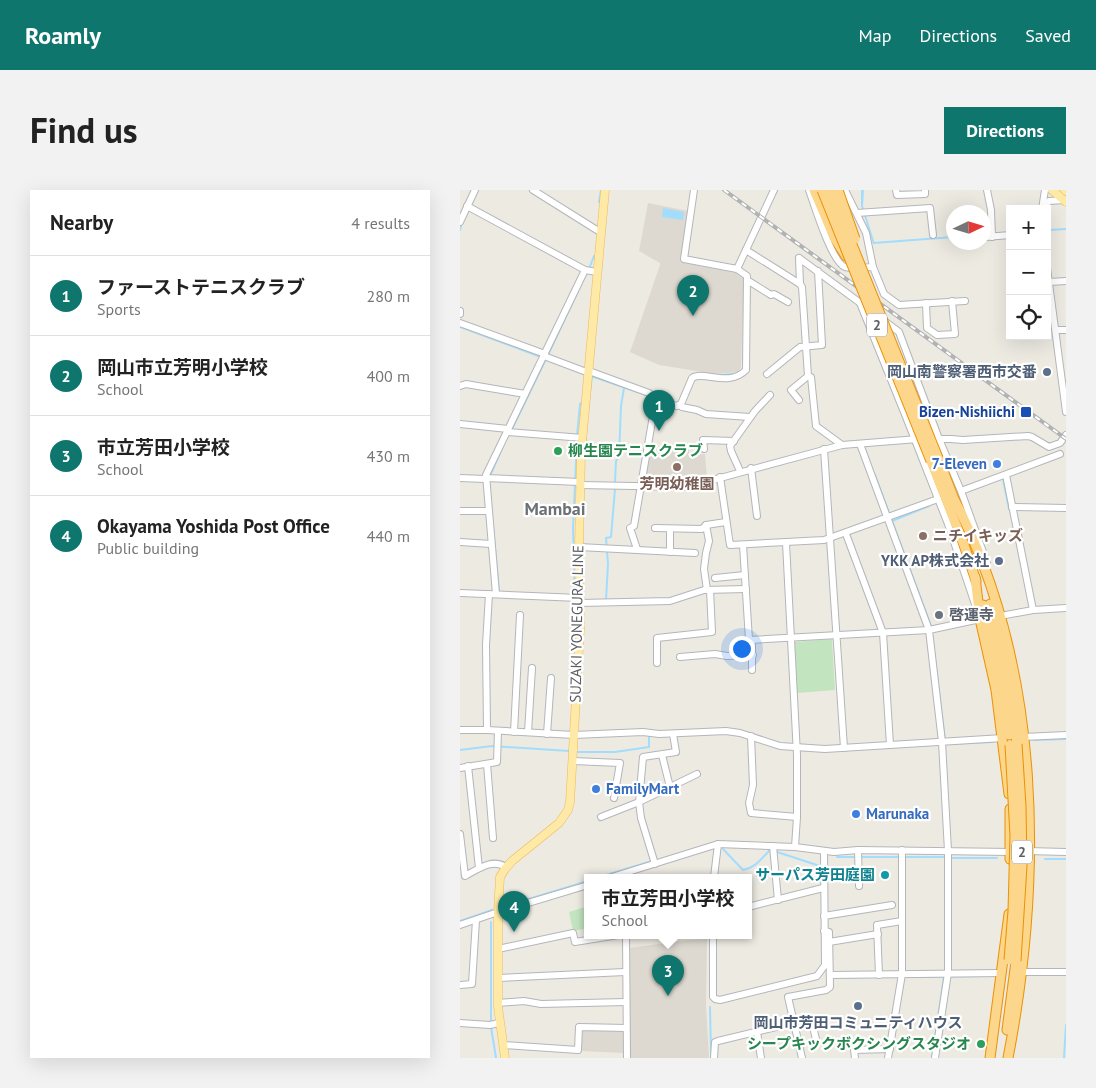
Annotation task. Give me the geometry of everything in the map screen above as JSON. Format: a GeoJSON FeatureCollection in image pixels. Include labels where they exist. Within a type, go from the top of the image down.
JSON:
{"type":"FeatureCollection","features":[{"type":"Feature","properties":{"kind":"highway"},"geometry":{"type":"LineString","coordinates":[[814,190],[835,239],[850,262]]}},
{"type":"Feature","properties":{"kind":"highway","name":"2"},"geometry":{"type":"LineString","coordinates":[[822,190],[850,262],[935,460],[955,501],[980,570],[998,635],[1010,690],[1015,856],[1012,960],[1003,1058]]}},
{"type":"Feature","properties":{"kind":"highway","name":"2"},"geometry":{"type":"LineString","coordinates":[[830,190],[935,460],[975,576],[999,669],[1013,741]]}},
{"type":"Feature","properties":{"kind":"highway"},"geometry":{"type":"LineString","coordinates":[[838,190],[860,254],[864,276]]}},
{"type":"Feature","properties":{"kind":"highway"},"geometry":{"type":"LineString","coordinates":[[955,501],[972,534],[1000,616],[1010,653],[1013,741],[1009,912],[989,1058]]}},
{"type":"Feature","properties":{"kind":"highway"},"geometry":{"type":"LineString","coordinates":[[975,576],[980,619],[996,690],[1013,741],[1030,851],[1022,972],[1009,1058]]}},
{"type":"Feature","properties":{"kind":"highway","name":"2"},"geometry":{"type":"LineString","coordinates":[[996,1058],[1012,960]]}},
{"type":"Feature","properties":{"kind":"main road","name":"SUZAKI YONEGURA LINE"},"geometry":{"type":"LineString","coordinates":[[506,867],[553,829],[564,817],[570,802],[580,629],[579,438],[589,372],[589,270],[600,232],[605,190]]}},
{"type":"Feature","properties":{"kind":"main road"},"geometry":{"type":"LineString","coordinates":[[1052,190],[1065,201]]}},
{"type":"Feature","properties":{"kind":"main road"},"geometry":{"type":"LineString","coordinates":[[505,1058],[503,1045],[494,1024],[498,1003],[498,949],[494,913],[500,877],[506,867]]}},
{"type":"Feature","properties":{"kind":"street"},"geometry":{"type":"LineString","coordinates":[[460,222],[475,190]]}},
{"type":"Feature","properties":{"kind":"street"},"geometry":{"type":"LineString","coordinates":[[532,190],[600,232]]}},
{"type":"Feature","properties":{"kind":"street"},"geometry":{"type":"LineString","coordinates":[[679,405],[692,378],[695,376],[715,378],[738,376],[744,372],[747,276],[737,269],[684,259],[694,190]]}},
{"type":"Feature","properties":{"kind":"street"},"geometry":{"type":"LineString","coordinates":[[737,269],[774,190]]}},
{"type":"Feature","properties":{"kind":"street"},"geometry":{"type":"LineString","coordinates":[[809,190],[837,261],[844,267],[873,267]]}},
{"type":"Feature","properties":{"kind":"street"},"geometry":{"type":"LineString","coordinates":[[845,190],[862,213],[873,267],[884,294],[899,305],[965,301]]}},
{"type":"Feature","properties":{"kind":"street"},"geometry":{"type":"LineString","coordinates":[[896,190],[897,195],[925,194],[925,190]]}},
{"type":"Feature","properties":{"kind":"street"},"geometry":{"type":"LineString","coordinates":[[987,190],[991,210],[989,237],[1006,235]]}},
{"type":"Feature","properties":{"kind":"street"},"geometry":{"type":"LineString","coordinates":[[1043,205],[1045,190]]}},
{"type":"Feature","properties":{"kind":"street"},"geometry":{"type":"LineString","coordinates":[[460,200],[589,270],[525,394],[487,479],[492,594],[486,645],[487,730]]}},
{"type":"Feature","properties":{"kind":"street"},"geometry":{"type":"LineString","coordinates":[[1045,205],[1048,201],[1065,201]]}},
{"type":"Feature","properties":{"kind":"street"},"geometry":{"type":"LineString","coordinates":[[862,213],[930,208],[933,235]]}},
{"type":"Feature","properties":{"kind":"street"},"geometry":{"type":"LineString","coordinates":[[746,250],[800,284]]}},
{"type":"Feature","properties":{"kind":"street"},"geometry":{"type":"LineString","coordinates":[[842,444],[816,426],[811,377],[808,376],[799,258],[899,332],[939,439],[961,491],[993,581],[1000,616],[1033,610],[1066,608]]}},
{"type":"Feature","properties":{"kind":"street"},"geometry":{"type":"LineString","coordinates":[[767,374],[800,347],[822,345],[818,271]]}},
{"type":"Feature","properties":{"kind":"street"},"geometry":{"type":"LineString","coordinates":[[747,280],[788,302]]}},
{"type":"Feature","properties":{"kind":"street"},"geometry":{"type":"LineString","coordinates":[[1051,282],[1066,280]]}},
{"type":"Feature","properties":{"kind":"street"},"geometry":{"type":"LineString","coordinates":[[1051,295],[1063,362],[1066,412]]}},
{"type":"Feature","properties":{"kind":"street"},"geometry":{"type":"LineString","coordinates":[[926,303],[927,328],[937,335],[955,334],[952,302]]}},
{"type":"Feature","properties":{"kind":"street"},"geometry":{"type":"LineString","coordinates":[[752,640],[931,630],[980,619],[938,499],[860,303]]}},
{"type":"Feature","properties":{"kind":"street"},"geometry":{"type":"LineString","coordinates":[[460,323],[545,357],[649,393],[653,398],[677,406],[706,414],[750,417]]}},
{"type":"Feature","properties":{"kind":"street"},"geometry":{"type":"LineString","coordinates":[[1056,330],[1066,330]]}},
{"type":"Feature","properties":{"kind":"street"},"geometry":{"type":"LineString","coordinates":[[799,400],[791,390],[808,376]]}},
{"type":"Feature","properties":{"kind":"street"},"geometry":{"type":"LineString","coordinates":[[460,386],[466,384],[525,394]]}},
{"type":"Feature","properties":{"kind":"street"},"geometry":{"type":"LineString","coordinates":[[740,471],[730,446],[750,417],[770,396]]}},
{"type":"Feature","properties":{"kind":"street"},"geometry":{"type":"LineString","coordinates":[[637,549],[630,528],[634,526],[654,410],[653,398]]}},
{"type":"Feature","properties":{"kind":"street"},"geometry":{"type":"LineString","coordinates":[[460,424],[579,438]]}},
{"type":"Feature","properties":{"kind":"street"},"geometry":{"type":"LineString","coordinates":[[1049,447],[1060,443],[1066,435]]}},
{"type":"Feature","properties":{"kind":"street"},"geometry":{"type":"LineString","coordinates":[[460,478],[687,487],[842,444],[1028,436],[1066,459]]}},
{"type":"Feature","properties":{"kind":"street"},"geometry":{"type":"LineString","coordinates":[[704,450],[703,440],[734,441]]}},
{"type":"Feature","properties":{"kind":"street"},"geometry":{"type":"LineString","coordinates":[[860,444],[890,518],[931,630],[945,742],[948,855],[948,976],[935,1058]]}},
{"type":"Feature","properties":{"kind":"street"},"geometry":{"type":"LineString","coordinates":[[824,450],[844,748]]}},
{"type":"Feature","properties":{"kind":"street"},"geometry":{"type":"LineString","coordinates":[[961,491],[1060,454]]}},
{"type":"Feature","properties":{"kind":"street"},"geometry":{"type":"LineString","coordinates":[[751,468],[757,516]]}},
{"type":"Feature","properties":{"kind":"street"},"geometry":{"type":"LineString","coordinates":[[1006,475],[1033,610]]}},
{"type":"Feature","properties":{"kind":"street"},"geometry":{"type":"LineString","coordinates":[[720,477],[730,546],[824,540],[846,534],[938,499]]}},
{"type":"Feature","properties":{"kind":"street"},"geometry":{"type":"LineString","coordinates":[[1012,509],[1066,508]]}},
{"type":"Feature","properties":{"kind":"street"},"geometry":{"type":"LineString","coordinates":[[460,511],[488,511]]}},
{"type":"Feature","properties":{"kind":"street"},"geometry":{"type":"LineString","coordinates":[[654,528],[702,529],[706,525],[726,522]]}},
{"type":"Feature","properties":{"kind":"street"},"geometry":{"type":"LineString","coordinates":[[657,663],[657,638],[712,632],[704,569],[709,541],[706,525]]}},
{"type":"Feature","properties":{"kind":"street"},"geometry":{"type":"LineString","coordinates":[[670,529],[670,552]]}},
{"type":"Feature","properties":{"kind":"street"},"geometry":{"type":"LineString","coordinates":[[846,534],[883,632],[890,745]]}},
{"type":"Feature","properties":{"kind":"street"},"geometry":{"type":"LineString","coordinates":[[460,542],[491,544]]}},
{"type":"Feature","properties":{"kind":"street"},"geometry":{"type":"LineString","coordinates":[[786,543],[796,747],[797,817],[795,847]]}},
{"type":"Feature","properties":{"kind":"street"},"geometry":{"type":"LineString","coordinates":[[743,545],[749,640],[752,640],[752,670]]}},
{"type":"Feature","properties":{"kind":"street"},"geometry":{"type":"LineString","coordinates":[[579,547],[695,553]]}},
{"type":"Feature","properties":{"kind":"street"},"geometry":{"type":"LineString","coordinates":[[715,578],[745,575]]}},
{"type":"Feature","properties":{"kind":"street"},"geometry":{"type":"LineString","coordinates":[[460,593],[579,600],[670,601],[708,590],[746,589]]}},
{"type":"Feature","properties":{"kind":"street"},"geometry":{"type":"LineString","coordinates":[[514,732],[520,615]]}},
{"type":"Feature","properties":{"kind":"street"},"geometry":{"type":"LineString","coordinates":[[680,657],[715,654],[727,656],[753,655]]}},
{"type":"Feature","properties":{"kind":"street"},"geometry":{"type":"LineString","coordinates":[[528,732],[532,668]]}},
{"type":"Feature","properties":{"kind":"street"},"geometry":{"type":"LineString","coordinates":[[547,734],[551,678]]}},
{"type":"Feature","properties":{"kind":"street"},"geometry":{"type":"LineString","coordinates":[[460,730],[498,730],[574,735],[643,732],[673,734],[726,731],[752,736],[771,744],[825,749],[945,742],[1013,741],[1066,735]]}},
{"type":"Feature","properties":{"kind":"street"},"geometry":{"type":"LineString","coordinates":[[460,768],[497,762],[498,730]]}},
{"type":"Feature","properties":{"kind":"street"},"geometry":{"type":"LineString","coordinates":[[654,862],[641,818],[639,802],[644,757],[676,752],[673,734]]}},
{"type":"Feature","properties":{"kind":"street"},"geometry":{"type":"LineString","coordinates":[[752,736],[753,785],[749,802],[751,813],[797,817]]}},
{"type":"Feature","properties":{"kind":"street"},"geometry":{"type":"LineString","coordinates":[[662,755],[670,787]]}},
{"type":"Feature","properties":{"kind":"street"},"geometry":{"type":"LineString","coordinates":[[573,761],[620,763],[614,798]]}},
{"type":"Feature","properties":{"kind":"street"},"geometry":{"type":"LineString","coordinates":[[487,764],[494,838]]}},
{"type":"Feature","properties":{"kind":"street"},"geometry":{"type":"LineString","coordinates":[[468,766],[478,868]]}},
{"type":"Feature","properties":{"kind":"street"},"geometry":{"type":"LineString","coordinates":[[601,817],[639,802],[697,774]]}},
{"type":"Feature","properties":{"kind":"street"},"geometry":{"type":"LineString","coordinates":[[460,834],[465,876],[478,868],[493,863],[500,863],[506,867]]}},
{"type":"Feature","properties":{"kind":"street"},"geometry":{"type":"LineString","coordinates":[[628,874],[654,862],[718,844],[773,849],[795,847],[858,854],[948,855],[1030,851],[1066,852]]}},
{"type":"Feature","properties":{"kind":"street"},"geometry":{"type":"LineString","coordinates":[[714,874],[718,844]]}},
{"type":"Feature","properties":{"kind":"street"},"geometry":{"type":"LineString","coordinates":[[773,849],[778,900]]}},
{"type":"Feature","properties":{"kind":"street"},"geometry":{"type":"LineString","coordinates":[[713,939],[713,996],[715,999],[720,1000],[817,976],[825,965],[824,851]]}},
{"type":"Feature","properties":{"kind":"street"},"geometry":{"type":"LineString","coordinates":[[858,854],[859,886]]}},
{"type":"Feature","properties":{"kind":"street"},"geometry":{"type":"LineString","coordinates":[[888,1058],[903,974],[902,855]]}},
{"type":"Feature","properties":{"kind":"street"},"geometry":{"type":"LineString","coordinates":[[460,925],[584,886]]}},
{"type":"Feature","properties":{"kind":"street"},"geometry":{"type":"LineString","coordinates":[[752,906],[823,888]]}},
{"type":"Feature","properties":{"kind":"street"},"geometry":{"type":"LineString","coordinates":[[824,916],[892,905]]}},
{"type":"Feature","properties":{"kind":"street"},"geometry":{"type":"LineString","coordinates":[[460,985],[472,984],[476,920]]}},
{"type":"Feature","properties":{"kind":"street"},"geometry":{"type":"LineString","coordinates":[[879,974],[877,925],[902,922]]}},
{"type":"Feature","properties":{"kind":"street"},"geometry":{"type":"LineString","coordinates":[[802,1058],[788,997],[828,989],[830,975],[829,932],[824,931]]}},
{"type":"Feature","properties":{"kind":"street"},"geometry":{"type":"LineString","coordinates":[[498,949],[573,933],[574,942],[593,939]]}},
{"type":"Feature","properties":{"kind":"street"},"geometry":{"type":"LineString","coordinates":[[829,942],[878,934]]}},
{"type":"Feature","properties":{"kind":"street"},"geometry":{"type":"LineString","coordinates":[[626,939],[627,1058]]}},
{"type":"Feature","properties":{"kind":"street"},"geometry":{"type":"LineString","coordinates":[[498,978],[625,972]]}},
{"type":"Feature","properties":{"kind":"street"},"geometry":{"type":"LineString","coordinates":[[1022,972],[1066,972]]}},
{"type":"Feature","properties":{"kind":"street"},"geometry":{"type":"LineString","coordinates":[[830,975],[903,974],[948,976],[1002,973]]}},
{"type":"Feature","properties":{"kind":"street"},"geometry":{"type":"LineString","coordinates":[[498,1003],[626,1002]]}},
{"type":"Feature","properties":{"kind":"street"},"geometry":{"type":"LineString","coordinates":[[714,1058],[715,1042],[794,1025],[814,1022],[816,1039]]}},
{"type":"Feature","properties":{"kind":"street"},"geometry":{"type":"LineString","coordinates":[[460,1023],[494,1024]]}},
{"type":"Feature","properties":{"kind":"street"},"geometry":{"type":"LineString","coordinates":[[503,1045],[578,1050],[579,1028],[626,1028]]}},
{"type":"Feature","properties":{"kind":"street"},"geometry":{"type":"LineString","coordinates":[[757,1032],[761,1058]]}},
{"type":"Feature","properties":{"kind":"street"},"geometry":{"type":"LineString","coordinates":[[855,1058],[854,1050],[890,1049]]}},
{"type":"Feature","properties":{"kind":"shaded area"},"geometry":{"type":"Polygon","coordinates":[[[648,203],[688,211],[680,262],[736,273],[744,279],[741,367],[738,372],[715,374],[659,365],[630,352],[660,265],[660,263],[639,251],[648,203]]]}},
{"type":"Feature","properties":{"kind":"shaded area","name":"芳明幼稚園"},"geometry":{"type":"Polygon","coordinates":[[[651,448],[689,449],[689,455],[705,454],[707,478],[682,484],[645,482],[651,448]]]}},
{"type":"Feature","properties":{"kind":"shaded area"},"geometry":{"type":"Polygon","coordinates":[[[707,939],[706,1006],[709,1058],[630,1058],[629,948],[707,939]]]}},
{"type":"Feature","properties":{"kind":"shaded area"},"geometry":{"type":"Polygon","coordinates":[[[581,1029],[624,1030],[624,1053],[580,1051],[581,1029]]]}},
{"type":"Feature","properties":{"kind":"green space"},"geometry":{"type":"Polygon","coordinates":[[[831,639],[835,690],[797,693],[794,643],[831,639]]]}},
{"type":"Feature","properties":{"kind":"green space"},"geometry":{"type":"Polygon","coordinates":[[[584,907],[584,929],[573,931],[569,912],[584,907]]]}},
{"type":"Feature","properties":{"kind":"water"},"geometry":{"type":"Polygon","coordinates":[[[861,190],[864,190],[863,206],[875,244],[873,244],[861,206],[861,190]]]}},
{"type":"Feature","properties":{"kind":"water"},"geometry":{"type":"Polygon","coordinates":[[[663,208],[684,212],[683,220],[662,217],[663,208]]]}},
{"type":"Feature","properties":{"kind":"waterway"},"geometry":{"type":"LineString","coordinates":[[599,202],[601,190]]}},
{"type":"Feature","properties":{"kind":"waterway"},"geometry":{"type":"LineString","coordinates":[[460,230],[461,226]]}},
{"type":"Feature","properties":{"kind":"waterway"},"geometry":{"type":"LineString","coordinates":[[1051,230],[1066,229]]}},
{"type":"Feature","properties":{"kind":"waterway"},"geometry":{"type":"LineString","coordinates":[[874,243],[946,238]]}},
{"type":"Feature","properties":{"kind":"waterway"},"geometry":{"type":"LineString","coordinates":[[589,269],[594,256]]}},
{"type":"Feature","properties":{"kind":"waterway"},"geometry":{"type":"LineString","coordinates":[[548,355],[578,291]]}},
{"type":"Feature","properties":{"kind":"waterway"},"geometry":{"type":"LineString","coordinates":[[460,327],[541,357]]}},
{"type":"Feature","properties":{"kind":"waterway"},"geometry":{"type":"LineString","coordinates":[[512,429],[546,359]]}},
{"type":"Feature","properties":{"kind":"waterway"},"geometry":{"type":"LineString","coordinates":[[721,375],[733,374]]}},
{"type":"Feature","properties":{"kind":"waterway"},"geometry":{"type":"LineString","coordinates":[[591,376],[649,396]]}},
{"type":"Feature","properties":{"kind":"waterway"},"geometry":{"type":"LineString","coordinates":[[589,400],[592,376]]}},
{"type":"Feature","properties":{"kind":"waterway"},"geometry":{"type":"LineString","coordinates":[[615,482],[616,461],[619,457],[621,406],[624,388]]}},
{"type":"Feature","properties":{"kind":"waterway"},"geometry":{"type":"LineString","coordinates":[[577,435],[581,403]]}},
{"type":"Feature","properties":{"kind":"waterway"},"geometry":{"type":"LineString","coordinates":[[575,595],[573,528],[577,440]]}},
{"type":"Feature","properties":{"kind":"waterway"},"geometry":{"type":"LineString","coordinates":[[490,476],[500,453]]}},
{"type":"Feature","properties":{"kind":"waterway"},"geometry":{"type":"LineString","coordinates":[[875,475],[931,626],[945,740]]}},
{"type":"Feature","properties":{"kind":"waterway"},"geometry":{"type":"LineString","coordinates":[[1002,479],[1009,509],[1011,509]]}},
{"type":"Feature","properties":{"kind":"waterway"},"geometry":{"type":"LineString","coordinates":[[606,600],[608,564],[606,538],[611,537],[615,489]]}},
{"type":"Feature","properties":{"kind":"waterway"},"geometry":{"type":"LineString","coordinates":[[892,521],[929,506]]}},
{"type":"Feature","properties":{"kind":"waterway"},"geometry":{"type":"LineString","coordinates":[[493,526],[499,591]]}},
{"type":"Feature","properties":{"kind":"waterway"},"geometry":{"type":"LineString","coordinates":[[577,752],[615,752],[649,747],[649,736]]}},
{"type":"Feature","properties":{"kind":"waterway"},"geometry":{"type":"LineString","coordinates":[[1034,740],[1066,739]]}},
{"type":"Feature","properties":{"kind":"waterway"},"geometry":{"type":"LineString","coordinates":[[946,744],[993,742]]}},
{"type":"Feature","properties":{"kind":"waterway"},"geometry":{"type":"LineString","coordinates":[[460,750],[492,746],[569,751]]}},
{"type":"Feature","properties":{"kind":"waterway"},"geometry":{"type":"LineString","coordinates":[[723,849],[743,870],[754,865],[771,850],[820,866]]}},
{"type":"Feature","properties":{"kind":"waterway"},"geometry":{"type":"LineString","coordinates":[[837,857],[900,857]]}},
{"type":"Feature","properties":{"kind":"waterway"},"geometry":{"type":"LineString","coordinates":[[905,857],[945,857]]}},
{"type":"Feature","properties":{"kind":"waterway"},"geometry":{"type":"LineString","coordinates":[[950,858],[997,858]]}},
{"type":"Feature","properties":{"kind":"waterway"},"geometry":{"type":"LineString","coordinates":[[1045,859],[1066,859]]}},
{"type":"Feature","properties":{"kind":"waterway"},"geometry":{"type":"LineString","coordinates":[[610,874],[652,861]]}},
{"type":"Feature","properties":{"kind":"waterway"},"geometry":{"type":"LineString","coordinates":[[522,901],[584,882]]}},
{"type":"Feature","properties":{"kind":"waterway"},"geometry":{"type":"LineString","coordinates":[[460,921],[492,910]]}},
{"type":"Feature","properties":{"kind":"waterway"},"geometry":{"type":"LineString","coordinates":[[491,922],[491,1022]]}},
{"type":"Feature","properties":{"kind":"waterway"},"geometry":{"type":"LineString","coordinates":[[904,977],[986,976]]}},
{"type":"Feature","properties":{"kind":"waterway"},"geometry":{"type":"LineString","coordinates":[[932,1058],[944,977]]}},
{"type":"Feature","properties":{"kind":"waterway"},"geometry":{"type":"LineString","coordinates":[[710,1007],[711,1054]]}},
{"type":"Feature","properties":{"kind":"waterway"},"geometry":{"type":"LineString","coordinates":[[1064,1058],[1066,1025]]}},
{"type":"Feature","properties":{"kind":"waterway"},"geometry":{"type":"LineString","coordinates":[[491,1027],[496,1058]]}},
{"type":"Feature","properties":{"kind":"railway"},"geometry":{"type":"LineString","coordinates":[[724,190],[1066,439]]}},
{"type":"Feature","properties":{"kind":"place","name":"岡山市立芳明小学校"},"geometry":{"type":"Point","coordinates":[693,316]}},
{"type":"Feature","properties":{"kind":"place","name":"岡山南警察署西市交番"},"geometry":{"type":"Point","coordinates":[1047,372]}},
{"type":"Feature","properties":{"kind":"place","name":"Bizen-Nishiichi"},"geometry":{"type":"Point","coordinates":[1026,412]}},
{"type":"Feature","properties":{"kind":"place","name":"ファーストテニスクラブ"},"geometry":{"type":"Point","coordinates":[659,431]}},
{"type":"Feature","properties":{"kind":"place","name":"柳生園テニスクラブ"},"geometry":{"type":"Point","coordinates":[558,451]}},
{"type":"Feature","properties":{"kind":"place","name":"7-Eleven"},"geometry":{"type":"Point","coordinates":[997,464]}},
{"type":"Feature","properties":{"kind":"place","name":"芳明幼稚園"},"geometry":{"type":"Point","coordinates":[677,467]}},
{"type":"Feature","properties":{"kind":"place","name":"ニチイキッズ"},"geometry":{"type":"Point","coordinates":[923,536]}},
{"type":"Feature","properties":{"kind":"place","name":"YKK AP株式会社"},"geometry":{"type":"Point","coordinates":[999,561]}},
{"type":"Feature","properties":{"kind":"place","name":"啓運寺"},"geometry":{"type":"Point","coordinates":[939,615]}},
{"type":"Feature","properties":{"kind":"place","name":"FamilyMart"},"geometry":{"type":"Point","coordinates":[596,789]}},
{"type":"Feature","properties":{"kind":"place","name":"Marunaka"},"geometry":{"type":"Point","coordinates":[856,814]}},
{"type":"Feature","properties":{"kind":"place","name":"サーパス芳田庭園"},"geometry":{"type":"Point","coordinates":[885,875]}},
{"type":"Feature","properties":{"kind":"place","name":"Okayama Yoshida Post Office"},"geometry":{"type":"Point","coordinates":[514,932]}},
{"type":"Feature","properties":{"kind":"place","name":"市立芳田小学校"},"geometry":{"type":"Point","coordinates":[668,996]}},
{"type":"Feature","properties":{"kind":"place","name":"岡山市芳田コミュニティハウス"},"geometry":{"type":"Point","coordinates":[858,1006]}},
{"type":"Feature","properties":{"kind":"place","name":"シープキックボクシングスタジオ"},"geometry":{"type":"Point","coordinates":[981,1044]}},
{"type":"Feature","properties":{"kind":"district","name":"Mambai"},"geometry":{"type":"Point","coordinates":[555,509]}}]}
